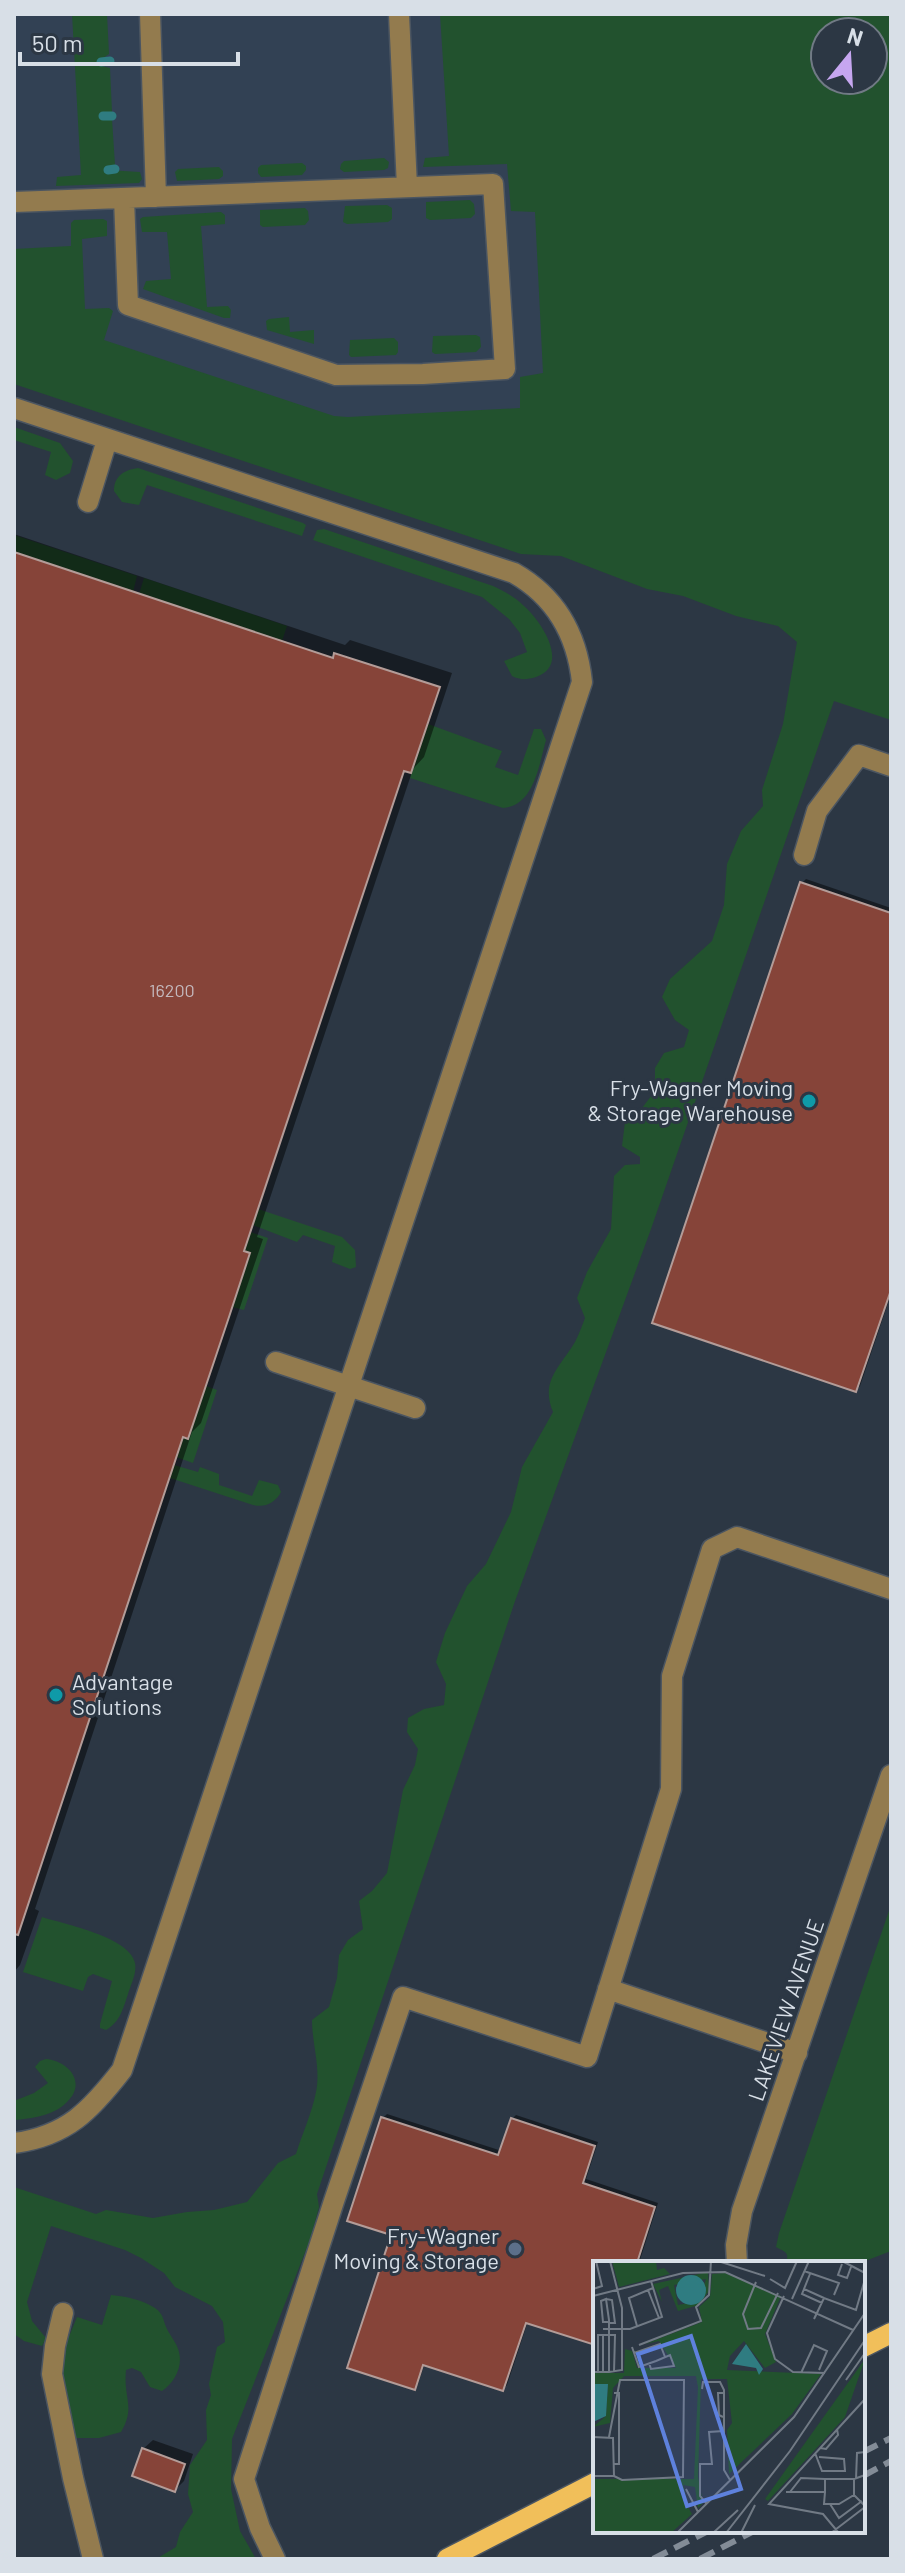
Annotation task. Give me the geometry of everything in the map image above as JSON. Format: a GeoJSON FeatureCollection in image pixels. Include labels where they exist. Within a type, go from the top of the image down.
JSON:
{"type":"FeatureCollection","features":[{"type":"Feature","properties":{"kind":"main road"},"geometry":{"type":"LineString","coordinates":[[865,2346],[891,2333]]}},
{"type":"Feature","properties":{"kind":"main road"},"geometry":{"type":"LineString","coordinates":[[447,2559],[593,2484]]}},
{"type":"Feature","properties":{"kind":"street"},"geometry":{"type":"LineString","coordinates":[[150,14],[156,197]]}},
{"type":"Feature","properties":{"kind":"street"},"geometry":{"type":"LineString","coordinates":[[399,14],[407,187]]}},
{"type":"Feature","properties":{"kind":"street"},"geometry":{"type":"LineString","coordinates":[[14,202],[493,184],[505,369],[336,375],[128,305],[124,198]]}},
{"type":"Feature","properties":{"kind":"street"},"geometry":{"type":"LineString","coordinates":[[14,408],[514,573],[546,597],[562,618],[580,660],[582,682],[122,2070],[86,2114],[65,2128],[14,2143]]}},
{"type":"Feature","properties":{"kind":"street"},"geometry":{"type":"LineString","coordinates":[[88,502],[107,440]]}},
{"type":"Feature","properties":{"kind":"street"},"geometry":{"type":"LineString","coordinates":[[804,855],[817,811],[859,755],[891,766]]}},
{"type":"Feature","properties":{"kind":"street"},"geometry":{"type":"LineString","coordinates":[[276,1362],[415,1408]]}},
{"type":"Feature","properties":{"kind":"street"},"geometry":{"type":"LineString","coordinates":[[275,2559],[260,2528],[244,2479],[403,1997],[587,2057],[671,1789],[672,1676],[712,1549],[737,1537],[891,1589]]}},
{"type":"Feature","properties":{"kind":"street","name":"LAKEVIEW AVENUE"},"geometry":{"type":"LineString","coordinates":[[737,2261],[736,2245],[742,2211],[891,1775]]}},
{"type":"Feature","properties":{"kind":"street"},"geometry":{"type":"LineString","coordinates":[[608,1989],[797,2053]]}},
{"type":"Feature","properties":{"kind":"street"},"geometry":{"type":"LineString","coordinates":[[63,2313],[52,2374],[93,2559]]}},
{"type":"Feature","properties":{"kind":"shaded area"},"geometry":{"type":"Polygon","coordinates":[[[14,14],[891,14],[891,638],[14,346],[14,14]]]}},
{"type":"Feature","properties":{"kind":"green space"},"geometry":{"type":"Polygon","coordinates":[[[72,14],[107,14],[109,54],[103,58],[102,66],[110,68],[112,112],[103,116],[112,119],[115,165],[107,170],[140,172],[142,179],[139,183],[56,186],[57,177],[81,175],[72,14]]]}},
{"type":"Feature","properties":{"kind":"green space"},"geometry":{"type":"Polygon","coordinates":[[[440,14],[891,14],[891,720],[834,701],[651,1229],[514,1604],[317,2194],[319,2207],[311,2237],[232,2439],[231,2489],[240,2531],[256,2559],[156,2559],[176,2547],[180,2532],[193,2512],[188,2494],[190,2465],[207,2440],[209,2384],[217,2347],[225,2342],[223,2322],[212,2306],[175,2287],[164,2273],[141,2258],[51,2226],[27,2302],[32,2321],[46,2338],[42,2346],[24,2341],[14,2334],[14,2187],[96,2214],[106,2210],[153,2218],[247,2202],[278,2163],[296,2154],[316,2092],[317,2065],[312,2020],[329,2007],[339,1955],[348,1940],[363,1929],[359,1901],[387,1873],[403,1790],[415,1765],[418,1749],[407,1732],[408,1718],[424,1709],[444,1705],[446,1684],[436,1662],[445,1633],[467,1586],[486,1564],[511,1512],[522,1467],[553,1412],[550,1383],[575,1342],[585,1318],[577,1298],[587,1272],[611,1229],[614,1176],[625,1165],[640,1164],[640,1157],[622,1146],[625,1122],[642,1108],[655,1091],[655,1068],[664,1053],[684,1047],[689,1030],[675,1020],[662,997],[670,979],[712,941],[724,905],[727,864],[741,831],[763,806],[762,790],[783,724],[797,642],[778,626],[736,616],[683,596],[647,589],[561,556],[521,554],[14,384],[14,249],[71,246],[71,223],[74,220],[103,219],[107,221],[107,236],[82,239],[85,309],[109,308],[113,311],[104,340],[334,416],[520,408],[520,377],[543,373],[535,212],[511,211],[507,164],[423,167],[425,158],[449,156],[440,14]]]}},
{"type":"Feature","properties":{"kind":"green space"},"geometry":{"type":"Polygon","coordinates":[[[384,158],[389,162],[384,170],[344,172],[340,169],[344,161],[384,158]]]}},
{"type":"Feature","properties":{"kind":"green space"},"geometry":{"type":"Polygon","coordinates":[[[302,163],[306,170],[302,175],[261,177],[258,173],[261,165],[302,163]]]}},
{"type":"Feature","properties":{"kind":"green space"},"geometry":{"type":"Polygon","coordinates":[[[219,167],[223,176],[219,179],[177,181],[175,172],[178,169],[219,167]]]}},
{"type":"Feature","properties":{"kind":"green space"},"geometry":{"type":"Polygon","coordinates":[[[470,200],[474,204],[475,214],[471,218],[426,218],[426,202],[470,200]]]}},
{"type":"Feature","properties":{"kind":"green space"},"geometry":{"type":"Polygon","coordinates":[[[387,205],[392,208],[392,219],[388,222],[343,222],[345,206],[387,205]]]}},
{"type":"Feature","properties":{"kind":"green space"},"geometry":{"type":"Polygon","coordinates":[[[305,208],[309,220],[305,225],[260,225],[260,210],[305,208]]]}},
{"type":"Feature","properties":{"kind":"green space"},"geometry":{"type":"Polygon","coordinates":[[[221,212],[225,215],[225,224],[201,226],[207,307],[228,306],[230,318],[143,289],[146,281],[171,279],[167,232],[142,232],[140,219],[221,212]]]}},
{"type":"Feature","properties":{"kind":"green space"},"geometry":{"type":"Polygon","coordinates":[[[289,317],[290,332],[314,330],[314,344],[267,330],[266,321],[269,319],[289,317]]]}},
{"type":"Feature","properties":{"kind":"green space"},"geometry":{"type":"Polygon","coordinates":[[[433,336],[480,337],[481,347],[476,352],[432,352],[433,336]]]}},
{"type":"Feature","properties":{"kind":"green space"},"geometry":{"type":"Polygon","coordinates":[[[394,338],[398,342],[396,355],[349,355],[350,340],[394,338]]]}},
{"type":"Feature","properties":{"kind":"green space"},"geometry":{"type":"Polygon","coordinates":[[[14,427],[60,443],[73,461],[70,473],[56,480],[45,475],[51,452],[14,440],[14,427]]]}},
{"type":"Feature","properties":{"kind":"green space"},"geometry":{"type":"Polygon","coordinates":[[[138,468],[303,523],[306,525],[302,536],[147,485],[139,505],[122,502],[114,491],[116,481],[124,472],[138,468]]]}},
{"type":"Feature","properties":{"kind":"green space"},"geometry":{"type":"Polygon","coordinates":[[[324,529],[505,592],[521,603],[538,622],[550,643],[551,663],[546,671],[536,677],[523,679],[512,676],[504,661],[527,652],[520,633],[509,619],[482,597],[313,540],[317,530],[324,529]]]}},
{"type":"Feature","properties":{"kind":"green space"},"geometry":{"type":"Polygon","coordinates":[[[14,535],[137,576],[133,592],[14,552],[14,535]]]}},
{"type":"Feature","properties":{"kind":"green space"},"geometry":{"type":"Polygon","coordinates":[[[144,578],[287,626],[282,641],[139,594],[144,578]]]}},
{"type":"Feature","properties":{"kind":"green space"},"geometry":{"type":"Polygon","coordinates":[[[428,724],[502,751],[495,767],[518,775],[534,729],[541,729],[546,740],[534,783],[522,800],[503,808],[410,778],[428,724]]]}},
{"type":"Feature","properties":{"kind":"green space"},"geometry":{"type":"Polygon","coordinates":[[[258,1209],[342,1237],[355,1250],[356,1267],[350,1269],[332,1262],[335,1246],[303,1235],[297,1242],[253,1225],[258,1209]]]}},
{"type":"Feature","properties":{"kind":"green space"},"geometry":{"type":"Polygon","coordinates":[[[250,1232],[268,1238],[244,1310],[232,1307],[250,1254],[244,1251],[250,1232]]]}},
{"type":"Feature","properties":{"kind":"green space"},"geometry":{"type":"Polygon","coordinates":[[[206,1386],[217,1390],[193,1463],[176,1457],[183,1437],[188,1439],[206,1386]]]}},
{"type":"Feature","properties":{"kind":"green space"},"geometry":{"type":"Polygon","coordinates":[[[174,1465],[198,1472],[200,1467],[219,1474],[219,1485],[252,1496],[259,1480],[278,1485],[281,1492],[269,1504],[253,1505],[170,1478],[174,1465]]]}},
{"type":"Feature","properties":{"kind":"green space"},"geometry":{"type":"Polygon","coordinates":[[[891,1905],[891,2251],[865,2261],[786,2261],[787,2254],[776,2247],[891,1905]]]}},
{"type":"Feature","properties":{"kind":"green space"},"geometry":{"type":"Polygon","coordinates":[[[42,1917],[95,1933],[130,1954],[135,1963],[133,1978],[120,2015],[106,2030],[100,2028],[100,2024],[112,1981],[93,1974],[88,1977],[83,1991],[23,1972],[42,1917]]]}},
{"type":"Feature","properties":{"kind":"green space"},"geometry":{"type":"Polygon","coordinates":[[[46,2059],[62,2064],[73,2074],[73,2095],[49,2113],[14,2120],[14,2101],[48,2083],[35,2067],[46,2059]]]}},
{"type":"Feature","properties":{"kind":"green space"},"geometry":{"type":"Polygon","coordinates":[[[111,2295],[139,2300],[158,2310],[178,2349],[179,2369],[162,2391],[150,2387],[141,2372],[132,2368],[126,2370],[128,2416],[121,2432],[99,2438],[73,2438],[59,2361],[77,2317],[102,2325],[111,2295]]]}},
{"type":"Feature","properties":{"kind":"building"},"geometry":{"type":"Polygon","coordinates":[[[14,552],[333,658],[334,653],[440,687],[411,773],[404,771],[244,1251],[250,1253],[229,1317],[188,1439],[183,1437],[18,1935],[14,1934],[14,552]]]}},
{"type":"Feature","properties":{"kind":"building","name":"Fry-Wagner Moving & Storage Warehouse"},"geometry":{"type":"Polygon","coordinates":[[[800,882],[891,913],[891,1290],[856,1392],[652,1323],[800,882]]]}},
{"type":"Feature","properties":{"kind":"building","name":"Fry-Wagner Moving & Storage"},"geometry":{"type":"Polygon","coordinates":[[[381,2117],[498,2155],[511,2118],[595,2146],[583,2183],[655,2207],[638,2261],[593,2261],[593,2344],[526,2323],[503,2391],[423,2365],[415,2390],[347,2368],[391,2235],[347,2221],[381,2117]]]}},
{"type":"Feature","properties":{"kind":"building"},"geometry":{"type":"Polygon","coordinates":[[[142,2448],[185,2464],[175,2492],[132,2476],[142,2448]]]}},
{"type":"Feature","properties":{"kind":"waterway"},"geometry":{"type":"LineString","coordinates":[[101,62],[110,61]]}},
{"type":"Feature","properties":{"kind":"waterway"},"geometry":{"type":"LineString","coordinates":[[103,116],[112,116]]}},
{"type":"Feature","properties":{"kind":"waterway"},"geometry":{"type":"LineString","coordinates":[[108,170],[115,169]]}},
{"type":"Feature","properties":{"kind":"railway"},"geometry":{"type":"LineString","coordinates":[[865,2451],[891,2438]]}},
{"type":"Feature","properties":{"kind":"railway"},"geometry":{"type":"LineString","coordinates":[[865,2475],[891,2461]]}},
{"type":"Feature","properties":{"kind":"railway"},"geometry":{"type":"LineString","coordinates":[[653,2559],[704,2533]]}},
{"type":"Feature","properties":{"kind":"railway"},"geometry":{"type":"LineString","coordinates":[[700,2559],[750,2533]]}},
{"type":"Feature","properties":{"kind":"place","name":"Fry-Wagner Moving & Storage Warehouse"},"geometry":{"type":"Point","coordinates":[809,1101]}},
{"type":"Feature","properties":{"kind":"place","name":"Advantage Solutions"},"geometry":{"type":"Point","coordinates":[56,1695]}},
{"type":"Feature","properties":{"kind":"place","name":"Fry-Wagner Moving & Storage"},"geometry":{"type":"Point","coordinates":[515,2249]}}]}
